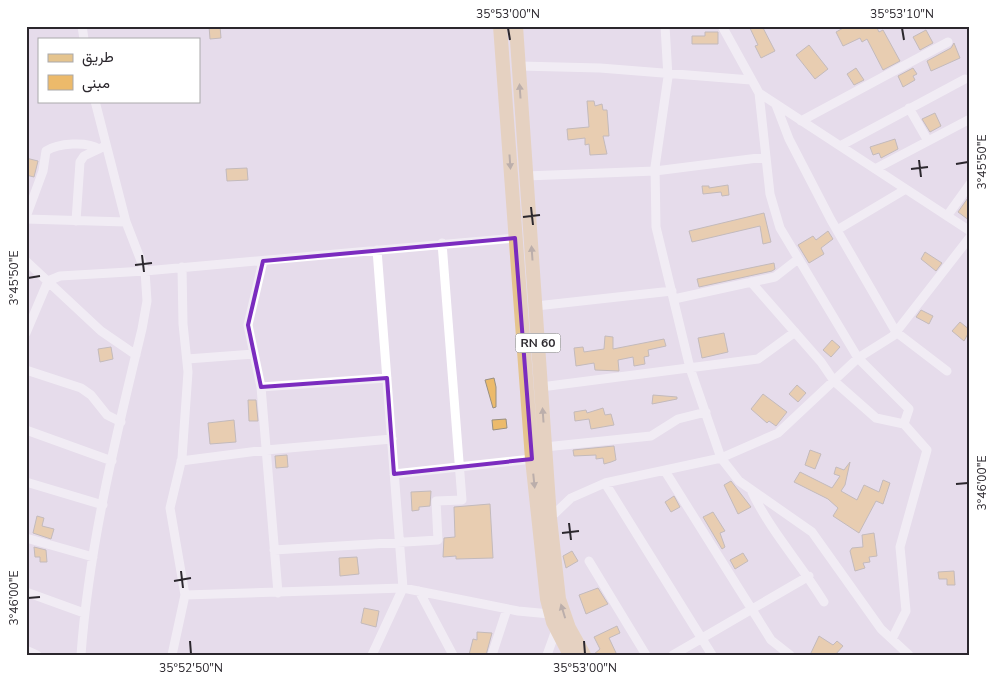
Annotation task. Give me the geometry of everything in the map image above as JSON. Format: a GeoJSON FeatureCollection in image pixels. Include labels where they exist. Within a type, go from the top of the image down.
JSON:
{"type":"FeatureCollection","features":[{"type":"Feature","properties":{"kind":"main road","name":"RN 60"},"geometry":{"type":"LineString","coordinates":[[500,26],[532,459],[550,614],[556,630],[570,655]]}},
{"type":"Feature","properties":{"kind":"main road","name":"RN 60"},"geometry":{"type":"LineString","coordinates":[[516,26],[550,518],[559,599],[569,628],[584,655]]}},
{"type":"Feature","properties":{"kind":"street"},"geometry":{"type":"LineString","coordinates":[[665,26],[668,73],[655,171],[656,227],[690,368],[721,458],[739,481],[750,490],[812,532],[881,629],[909,655]]}},
{"type":"Feature","properties":{"kind":"street"},"geometry":{"type":"LineString","coordinates":[[722,26],[759,93],[970,231]]}},
{"type":"Feature","properties":{"kind":"street"},"geometry":{"type":"LineString","coordinates":[[801,121],[948,42]]}},
{"type":"Feature","properties":{"kind":"street"},"geometry":{"type":"LineString","coordinates":[[519,66],[668,73],[751,80]]}},
{"type":"Feature","properties":{"kind":"street"},"geometry":{"type":"LineString","coordinates":[[840,146],[965,79]]}},
{"type":"Feature","properties":{"kind":"street"},"geometry":{"type":"LineString","coordinates":[[759,93],[770,194],[780,228],[858,358],[909,409],[904,424]]}},
{"type":"Feature","properties":{"kind":"street"},"geometry":{"type":"LineString","coordinates":[[81,655],[84,613],[93,557],[146,301],[145,272],[126,222],[103,147],[95,102]]}},
{"type":"Feature","properties":{"kind":"street"},"geometry":{"type":"LineString","coordinates":[[776,105],[790,139],[837,230],[896,332],[947,371]]}},
{"type":"Feature","properties":{"kind":"street"},"geometry":{"type":"LineString","coordinates":[[909,108],[928,141]]}},
{"type":"Feature","properties":{"kind":"street"},"geometry":{"type":"LineString","coordinates":[[875,169],[970,119]]}},
{"type":"Feature","properties":{"kind":"street"},"geometry":{"type":"LineString","coordinates":[[103,147],[88,145],[60,146],[46,152],[43,171],[26,218],[126,222]]}},
{"type":"Feature","properties":{"kind":"street"},"geometry":{"type":"LineString","coordinates":[[76,221],[80,162],[84,156],[103,147]]}},
{"type":"Feature","properties":{"kind":"street"},"geometry":{"type":"LineString","coordinates":[[526,176],[655,171],[766,157]]}},
{"type":"Feature","properties":{"kind":"street"},"geometry":{"type":"LineString","coordinates":[[947,216],[970,184]]}},
{"type":"Feature","properties":{"kind":"street"},"geometry":{"type":"LineString","coordinates":[[837,230],[906,189]]}},
{"type":"Feature","properties":{"kind":"street"},"geometry":{"type":"LineString","coordinates":[[550,518],[571,498],[605,483],[721,458],[778,433],[858,358],[896,332],[970,237]]}},
{"type":"Feature","properties":{"kind":"street"},"geometry":{"type":"LineString","coordinates":[[26,333],[30,312],[48,281],[60,276],[145,272],[442,243],[516,238]]}},
{"type":"Feature","properties":{"kind":"street"},"geometry":{"type":"LineString","coordinates":[[274,550],[438,540],[436,501],[462,500],[442,243]]}},
{"type":"Feature","properties":{"kind":"street"},"geometry":{"type":"LineString","coordinates":[[372,655],[403,588],[377,250]]}},
{"type":"Feature","properties":{"kind":"street"},"geometry":{"type":"LineString","coordinates":[[536,306],[673,295],[751,282],[775,277],[798,259]]}},
{"type":"Feature","properties":{"kind":"street"},"geometry":{"type":"LineString","coordinates":[[26,261],[101,331],[136,355]]}},
{"type":"Feature","properties":{"kind":"street"},"geometry":{"type":"LineString","coordinates":[[263,261],[248,325],[261,387],[278,593]]}},
{"type":"Feature","properties":{"kind":"street"},"geometry":{"type":"LineString","coordinates":[[172,655],[185,595],[170,508],[181,461],[188,372],[183,324],[182,267]]}},
{"type":"Feature","properties":{"kind":"street"},"geometry":{"type":"LineString","coordinates":[[751,282],[821,362],[834,381],[876,418],[904,424],[927,450],[900,547],[906,612],[892,639]]}},
{"type":"Feature","properties":{"kind":"street"},"geometry":{"type":"LineString","coordinates":[[541,387],[758,359],[795,332]]}},
{"type":"Feature","properties":{"kind":"street"},"geometry":{"type":"LineString","coordinates":[[187,359],[254,354]]}},
{"type":"Feature","properties":{"kind":"street"},"geometry":{"type":"LineString","coordinates":[[26,370],[81,388],[91,395],[107,415],[121,422]]}},
{"type":"Feature","properties":{"kind":"street"},"geometry":{"type":"LineString","coordinates":[[261,387],[387,378]]}},
{"type":"Feature","properties":{"kind":"street"},"geometry":{"type":"LineString","coordinates":[[546,447],[651,436],[678,419],[706,412]]}},
{"type":"Feature","properties":{"kind":"street"},"geometry":{"type":"LineString","coordinates":[[26,430],[112,461]]}},
{"type":"Feature","properties":{"kind":"street"},"geometry":{"type":"LineString","coordinates":[[181,461],[266,450],[392,439]]}},
{"type":"Feature","properties":{"kind":"street"},"geometry":{"type":"LineString","coordinates":[[394,474],[532,459]]}},
{"type":"Feature","properties":{"kind":"street"},"geometry":{"type":"LineString","coordinates":[[665,471],[771,640],[790,655]]}},
{"type":"Feature","properties":{"kind":"street"},"geometry":{"type":"LineString","coordinates":[[26,482],[103,505]]}},
{"type":"Feature","properties":{"kind":"street"},"geometry":{"type":"LineString","coordinates":[[605,483],[712,655]]}},
{"type":"Feature","properties":{"kind":"street"},"geometry":{"type":"LineString","coordinates":[[750,490],[766,520],[808,576],[824,602]]}},
{"type":"Feature","properties":{"kind":"street"},"geometry":{"type":"LineString","coordinates":[[26,538],[93,557]]}},
{"type":"Feature","properties":{"kind":"street"},"geometry":{"type":"LineString","coordinates":[[590,561],[646,655]]}},
{"type":"Feature","properties":{"kind":"street"},"geometry":{"type":"LineString","coordinates":[[673,655],[753,610],[808,576]]}},
{"type":"Feature","properties":{"kind":"street"},"geometry":{"type":"LineString","coordinates":[[185,595],[403,588],[507,609],[550,614]]}},
{"type":"Feature","properties":{"kind":"street"},"geometry":{"type":"LineString","coordinates":[[419,591],[453,655]]}},
{"type":"Feature","properties":{"kind":"street"},"geometry":{"type":"LineString","coordinates":[[26,592],[84,613]]}},
{"type":"Feature","properties":{"kind":"street"},"geometry":{"type":"LineString","coordinates":[[492,655],[507,609]]}},
{"type":"Feature","properties":{"kind":"street"},"geometry":{"type":"LineString","coordinates":[[547,655],[556,630]]}},
{"type":"Feature","properties":{"kind":"street"},"geometry":{"type":"LineString","coordinates":[[26,650],[37,655]]}},
{"type":"Feature","properties":{"kind":"highlighted area"},"geometry":{"type":"Polygon","coordinates":[[[515,238],[532,459],[394,474],[387,378],[261,387],[248,325],[263,261],[515,238]]]}},
{"type":"Feature","properties":{"kind":"building"},"geometry":{"type":"Polygon","coordinates":[[[209,26],[220,26],[221,38],[210,39],[209,26]]]}},
{"type":"Feature","properties":{"kind":"building"},"geometry":{"type":"Polygon","coordinates":[[[749,26],[762,26],[775,51],[761,58],[755,46],[758,45],[749,26]]]}},
{"type":"Feature","properties":{"kind":"building"},"geometry":{"type":"Polygon","coordinates":[[[847,26],[876,26],[879,32],[883,30],[900,61],[883,70],[867,39],[862,42],[860,38],[843,46],[836,32],[847,26]]]}},
{"type":"Feature","properties":{"kind":"building"},"geometry":{"type":"Polygon","coordinates":[[[926,30],[933,43],[920,50],[913,37],[926,30]]]}},
{"type":"Feature","properties":{"kind":"building"},"geometry":{"type":"Polygon","coordinates":[[[705,32],[718,32],[718,44],[692,44],[692,36],[705,36],[705,32]]]}},
{"type":"Feature","properties":{"kind":"building"},"geometry":{"type":"Polygon","coordinates":[[[954,43],[960,58],[931,71],[927,61],[951,48],[954,43]]]}},
{"type":"Feature","properties":{"kind":"building"},"geometry":{"type":"Polygon","coordinates":[[[809,45],[828,69],[815,79],[796,55],[809,45]]]}},
{"type":"Feature","properties":{"kind":"building"},"geometry":{"type":"Polygon","coordinates":[[[856,68],[864,80],[854,85],[847,74],[856,68]]]}},
{"type":"Feature","properties":{"kind":"building"},"geometry":{"type":"Polygon","coordinates":[[[913,68],[917,74],[913,76],[915,80],[903,87],[898,76],[913,68]]]}},
{"type":"Feature","properties":{"kind":"building"},"geometry":{"type":"Polygon","coordinates":[[[587,101],[594,101],[595,106],[602,104],[603,110],[607,110],[609,136],[603,136],[607,154],[590,155],[589,144],[585,145],[585,138],[568,140],[567,129],[589,127],[587,101]]]}},
{"type":"Feature","properties":{"kind":"building"},"geometry":{"type":"Polygon","coordinates":[[[935,113],[941,126],[930,132],[922,119],[935,113]]]}},
{"type":"Feature","properties":{"kind":"building"},"geometry":{"type":"Polygon","coordinates":[[[895,139],[898,149],[881,158],[879,153],[873,155],[870,147],[895,139]]]}},
{"type":"Feature","properties":{"kind":"building"},"geometry":{"type":"Polygon","coordinates":[[[26,158],[38,161],[34,177],[26,175],[26,158]]]}},
{"type":"Feature","properties":{"kind":"building"},"geometry":{"type":"Polygon","coordinates":[[[247,168],[248,180],[227,181],[226,169],[247,168]]]}},
{"type":"Feature","properties":{"kind":"building"},"geometry":{"type":"Polygon","coordinates":[[[728,185],[729,195],[722,196],[721,192],[703,194],[702,186],[709,186],[709,188],[728,185]]]}},
{"type":"Feature","properties":{"kind":"building"},"geometry":{"type":"Polygon","coordinates":[[[970,195],[970,221],[958,212],[970,195]]]}},
{"type":"Feature","properties":{"kind":"building"},"geometry":{"type":"Polygon","coordinates":[[[764,213],[771,242],[763,244],[760,226],[692,242],[689,231],[764,213]]]}},
{"type":"Feature","properties":{"kind":"building"},"geometry":{"type":"Polygon","coordinates":[[[828,231],[833,239],[821,248],[824,254],[809,263],[798,245],[813,236],[816,240],[828,231]]]}},
{"type":"Feature","properties":{"kind":"building"},"geometry":{"type":"Polygon","coordinates":[[[925,252],[942,263],[936,271],[921,259],[925,252]]]}},
{"type":"Feature","properties":{"kind":"building"},"geometry":{"type":"Polygon","coordinates":[[[774,263],[775,269],[772,271],[699,287],[697,279],[774,263]]]}},
{"type":"Feature","properties":{"kind":"building"},"geometry":{"type":"Polygon","coordinates":[[[921,310],[933,316],[929,324],[916,317],[921,310]]]}},
{"type":"Feature","properties":{"kind":"building"},"geometry":{"type":"Polygon","coordinates":[[[960,322],[970,330],[964,341],[952,331],[960,322]]]}},
{"type":"Feature","properties":{"kind":"building"},"geometry":{"type":"Polygon","coordinates":[[[724,333],[728,352],[702,358],[698,338],[724,333]]]}},
{"type":"Feature","properties":{"kind":"building"},"geometry":{"type":"Polygon","coordinates":[[[605,336],[613,337],[613,349],[664,339],[666,346],[648,350],[649,356],[644,357],[645,364],[634,366],[633,357],[618,360],[619,371],[595,370],[594,363],[576,366],[574,348],[583,347],[584,352],[604,349],[605,336]]]}},
{"type":"Feature","properties":{"kind":"building"},"geometry":{"type":"Polygon","coordinates":[[[832,340],[840,347],[831,357],[823,350],[832,340]]]}},
{"type":"Feature","properties":{"kind":"building"},"geometry":{"type":"Polygon","coordinates":[[[111,347],[113,359],[100,362],[98,349],[111,347]]]}},
{"type":"Feature","properties":{"kind":"building"},"geometry":{"type":"Polygon","coordinates":[[[494,378],[496,407],[493,408],[485,380],[494,378]]]}},
{"type":"Feature","properties":{"kind":"building"},"geometry":{"type":"Polygon","coordinates":[[[797,385],[806,393],[798,402],[789,394],[797,385]]]}},
{"type":"Feature","properties":{"kind":"building"},"geometry":{"type":"Polygon","coordinates":[[[763,394],[787,412],[776,426],[769,421],[767,423],[751,409],[763,394]]]}},
{"type":"Feature","properties":{"kind":"building"},"geometry":{"type":"Polygon","coordinates":[[[653,395],[677,397],[677,399],[652,404],[653,395]]]}},
{"type":"Feature","properties":{"kind":"building"},"geometry":{"type":"Polygon","coordinates":[[[248,400],[256,400],[258,421],[249,421],[248,400]]]}},
{"type":"Feature","properties":{"kind":"building"},"geometry":{"type":"Polygon","coordinates":[[[603,408],[605,415],[611,414],[614,425],[591,429],[589,419],[575,421],[574,412],[586,410],[587,413],[603,408]]]}},
{"type":"Feature","properties":{"kind":"building"},"geometry":{"type":"Polygon","coordinates":[[[506,419],[507,428],[493,430],[492,420],[506,419]]]}},
{"type":"Feature","properties":{"kind":"building"},"geometry":{"type":"Polygon","coordinates":[[[234,420],[236,442],[210,444],[208,423],[234,420]]]}},
{"type":"Feature","properties":{"kind":"building"},"geometry":{"type":"Polygon","coordinates":[[[614,446],[616,460],[604,464],[603,458],[596,459],[596,455],[574,456],[573,450],[614,446]]]}},
{"type":"Feature","properties":{"kind":"building"},"geometry":{"type":"Polygon","coordinates":[[[810,450],[821,454],[815,469],[805,465],[810,450]]]}},
{"type":"Feature","properties":{"kind":"building"},"geometry":{"type":"Polygon","coordinates":[[[287,455],[288,467],[276,468],[275,456],[287,455]]]}},
{"type":"Feature","properties":{"kind":"building"},"geometry":{"type":"Polygon","coordinates":[[[850,462],[845,485],[841,491],[857,500],[864,485],[879,492],[883,480],[890,483],[883,504],[876,501],[859,533],[833,516],[838,508],[828,499],[794,482],[800,472],[832,488],[840,476],[834,474],[836,467],[844,470],[850,462]]]}},
{"type":"Feature","properties":{"kind":"building"},"geometry":{"type":"Polygon","coordinates":[[[731,481],[751,507],[738,514],[724,485],[731,481]]]}},
{"type":"Feature","properties":{"kind":"building"},"geometry":{"type":"Polygon","coordinates":[[[431,491],[430,506],[419,507],[419,510],[412,511],[411,492],[431,491]]]}},
{"type":"Feature","properties":{"kind":"building"},"geometry":{"type":"Polygon","coordinates":[[[674,496],[680,507],[671,512],[665,502],[674,496]]]}},
{"type":"Feature","properties":{"kind":"building"},"geometry":{"type":"Polygon","coordinates":[[[490,504],[493,558],[456,559],[456,556],[443,557],[444,538],[455,537],[454,507],[490,504]]]}},
{"type":"Feature","properties":{"kind":"building"},"geometry":{"type":"Polygon","coordinates":[[[713,512],[725,531],[720,533],[725,547],[722,549],[703,517],[713,512]]]}},
{"type":"Feature","properties":{"kind":"building"},"geometry":{"type":"Polygon","coordinates":[[[37,516],[44,518],[42,526],[54,529],[51,539],[33,533],[37,516]]]}},
{"type":"Feature","properties":{"kind":"building"},"geometry":{"type":"Polygon","coordinates":[[[874,533],[877,556],[869,557],[870,562],[863,563],[865,568],[855,571],[850,551],[852,548],[863,547],[862,535],[874,533]]]}},
{"type":"Feature","properties":{"kind":"building"},"geometry":{"type":"Polygon","coordinates":[[[34,547],[46,550],[47,562],[40,562],[40,557],[35,557],[34,547]]]}},
{"type":"Feature","properties":{"kind":"building"},"geometry":{"type":"Polygon","coordinates":[[[572,551],[578,561],[566,568],[563,556],[572,551]]]}},
{"type":"Feature","properties":{"kind":"building"},"geometry":{"type":"Polygon","coordinates":[[[743,553],[748,561],[735,569],[730,560],[743,553]]]}},
{"type":"Feature","properties":{"kind":"building"},"geometry":{"type":"Polygon","coordinates":[[[357,557],[359,574],[340,576],[339,558],[357,557]]]}},
{"type":"Feature","properties":{"kind":"building"},"geometry":{"type":"Polygon","coordinates":[[[954,571],[955,585],[947,585],[947,579],[939,579],[938,572],[954,571]]]}},
{"type":"Feature","properties":{"kind":"building"},"geometry":{"type":"Polygon","coordinates":[[[598,588],[608,604],[586,614],[579,595],[598,588]]]}},
{"type":"Feature","properties":{"kind":"building"},"geometry":{"type":"Polygon","coordinates":[[[364,608],[379,611],[376,627],[361,623],[364,608]]]}},
{"type":"Feature","properties":{"kind":"building"},"geometry":{"type":"Polygon","coordinates":[[[617,626],[620,633],[609,638],[617,655],[593,655],[600,649],[594,637],[617,626]]]}},
{"type":"Feature","properties":{"kind":"building"},"geometry":{"type":"Polygon","coordinates":[[[477,632],[492,633],[486,655],[469,655],[473,639],[477,640],[477,632]]]}},
{"type":"Feature","properties":{"kind":"building"},"geometry":{"type":"Polygon","coordinates":[[[819,636],[833,645],[837,641],[843,646],[835,655],[810,655],[819,636]]]}}]}
